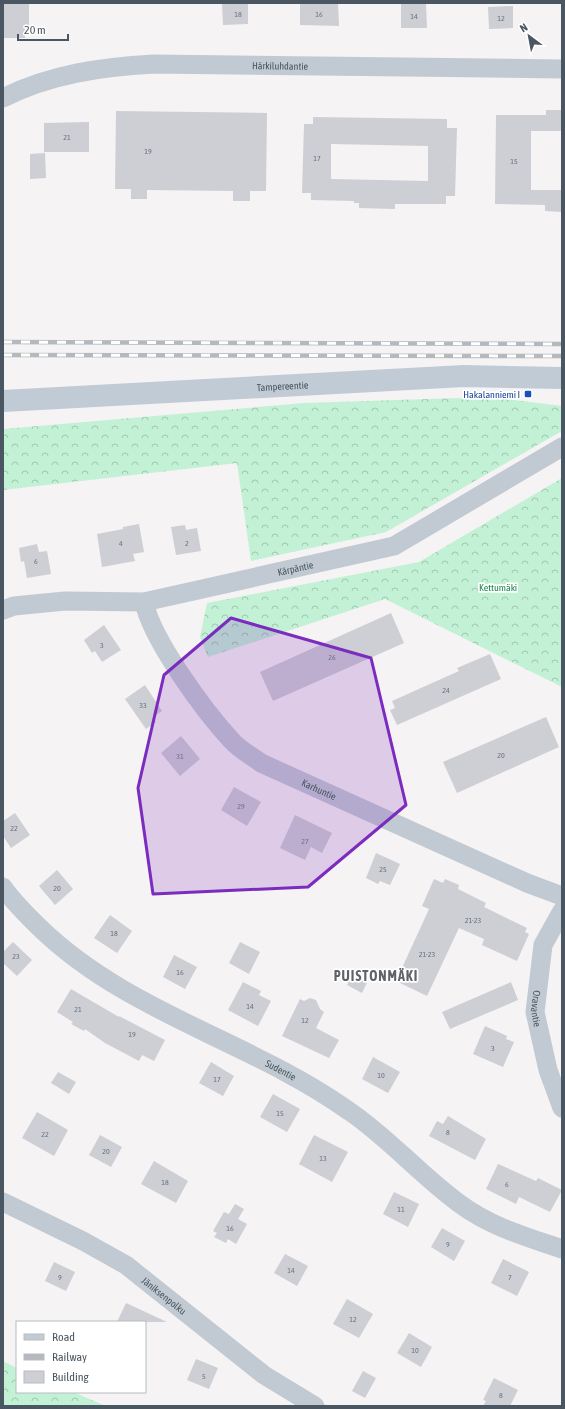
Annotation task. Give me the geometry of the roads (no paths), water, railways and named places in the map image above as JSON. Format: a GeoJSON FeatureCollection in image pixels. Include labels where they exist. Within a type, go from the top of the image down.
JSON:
{"type":"FeatureCollection","features":[{"type":"Feature","properties":{"kind":"main road","name":"Tampereentie"},"geometry":{"type":"LineString","coordinates":[[3,401],[464,376],[562,378]]}},
{"type":"Feature","properties":{"kind":"street","name":"Härkiluhdantie"},"geometry":{"type":"LineString","coordinates":[[3,98],[65,75],[102,68],[154,64],[562,69]]}},
{"type":"Feature","properties":{"kind":"street","name":"Kärpäntie"},"geometry":{"type":"LineString","coordinates":[[3,610],[14,606],[65,601],[144,602],[394,546],[562,447]]}},
{"type":"Feature","properties":{"kind":"street","name":"Karhuntie"},"geometry":{"type":"LineString","coordinates":[[144,602],[146,613],[158,637],[195,695],[233,742],[261,763],[527,883],[562,896]]}},
{"type":"Feature","properties":{"kind":"street","name":"Sudentie"},"geometry":{"type":"LineString","coordinates":[[3,887],[12,900],[62,949],[119,989],[299,1080],[350,1111],[460,1205],[496,1226],[562,1249]]}},
{"type":"Feature","properties":{"kind":"street","name":"Oravantie"},"geometry":{"type":"LineString","coordinates":[[562,911],[543,945],[535,1012],[548,1070],[562,1108]]}},
{"type":"Feature","properties":{"kind":"street","name":"Jäniksenpolku"},"geometry":{"type":"LineString","coordinates":[[3,1202],[83,1241],[126,1265],[264,1375],[315,1406]]}},
{"type":"Feature","properties":{"kind":"railway"},"geometry":{"type":"LineString","coordinates":[[3,342],[562,344]]}},
{"type":"Feature","properties":{"kind":"railway"},"geometry":{"type":"LineString","coordinates":[[3,355],[562,356]]}},
{"type":"Feature","properties":{"kind":"place","name":"Hakalanniemi I"},"geometry":{"type":"Point","coordinates":[528,394]}},
{"type":"Feature","properties":{"kind":"district","name":"PUISTONMÄKI"},"geometry":{"type":"Point","coordinates":[376,976]}},
{"type":"Feature","properties":{"kind":"park label","name":"Kettumäki"},"geometry":{"type":"Point","coordinates":[498,587]}}]}
